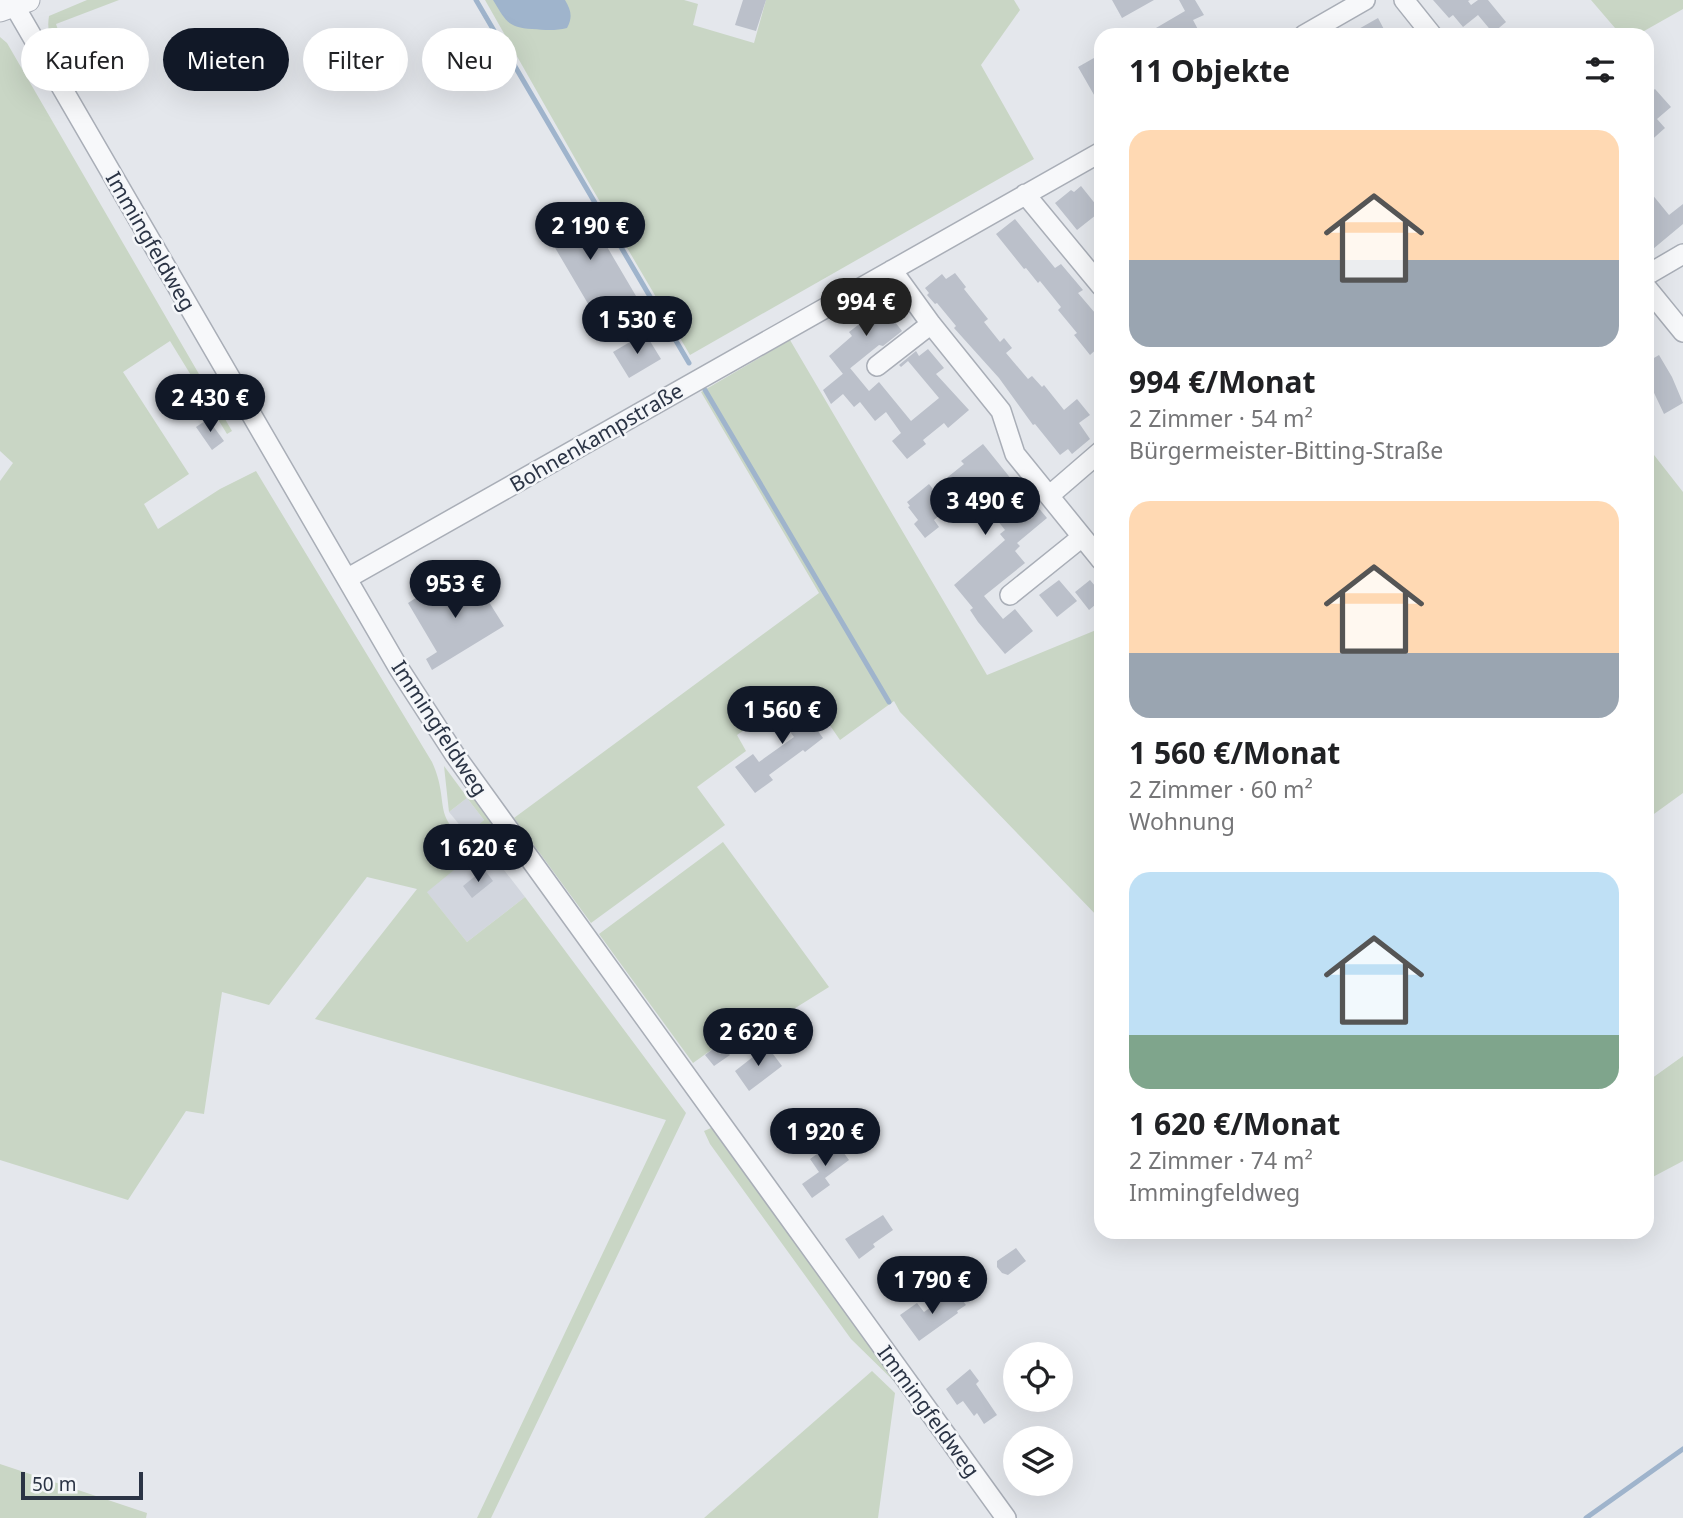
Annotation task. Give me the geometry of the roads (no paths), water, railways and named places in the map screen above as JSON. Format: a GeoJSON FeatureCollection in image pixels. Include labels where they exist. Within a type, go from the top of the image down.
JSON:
{"type":"FeatureCollection","features":[{"type":"Feature","properties":{"kind":"street"},"geometry":{"type":"LineString","coordinates":[[1316,28],[1365,0]]}},
{"type":"Feature","properties":{"kind":"street"},"geometry":{"type":"LineString","coordinates":[[1404,0],[1426,28]]}},
{"type":"Feature","properties":{"kind":"street","name":"Immingfeldweg"},"geometry":{"type":"LineString","coordinates":[[13,4],[398,667],[454,755],[1006,1518]]}},
{"type":"Feature","properties":{"kind":"street","name":"Bohnenkampstraße"},"geometry":{"type":"LineString","coordinates":[[348,578],[1094,156]]}},
{"type":"Feature","properties":{"kind":"street"},"geometry":{"type":"LineString","coordinates":[[1025,194],[1094,278]]}},
{"type":"Feature","properties":{"kind":"street"},"geometry":{"type":"LineString","coordinates":[[1654,271],[1683,254]]}},
{"type":"Feature","properties":{"kind":"street"},"geometry":{"type":"LineString","coordinates":[[892,270],[931,324],[1001,411],[1015,454],[1094,551]]}},
{"type":"Feature","properties":{"kind":"street"},"geometry":{"type":"LineString","coordinates":[[1654,297],[1683,332]]}},
{"type":"Feature","properties":{"kind":"street"},"geometry":{"type":"LineString","coordinates":[[877,366],[931,324]]}},
{"type":"Feature","properties":{"kind":"street"},"geometry":{"type":"LineString","coordinates":[[1049,495],[1094,457]]}},
{"type":"Feature","properties":{"kind":"street"},"geometry":{"type":"LineString","coordinates":[[1010,595],[1082,537]]}},
{"type":"Feature","properties":{"kind":"water"},"geometry":{"type":"Polygon","coordinates":[[[493,0],[565,0],[571,17],[567,28],[558,30],[517,27],[504,18],[493,0]]]}},
{"type":"Feature","properties":{"kind":"waterway"},"geometry":{"type":"LineString","coordinates":[[476,0],[689,363]]}},
{"type":"Feature","properties":{"kind":"waterway"},"geometry":{"type":"LineString","coordinates":[[705,390],[889,702]]}},
{"type":"Feature","properties":{"kind":"waterway"},"geometry":{"type":"LineString","coordinates":[[1586,1518],[1683,1449]]}}]}
